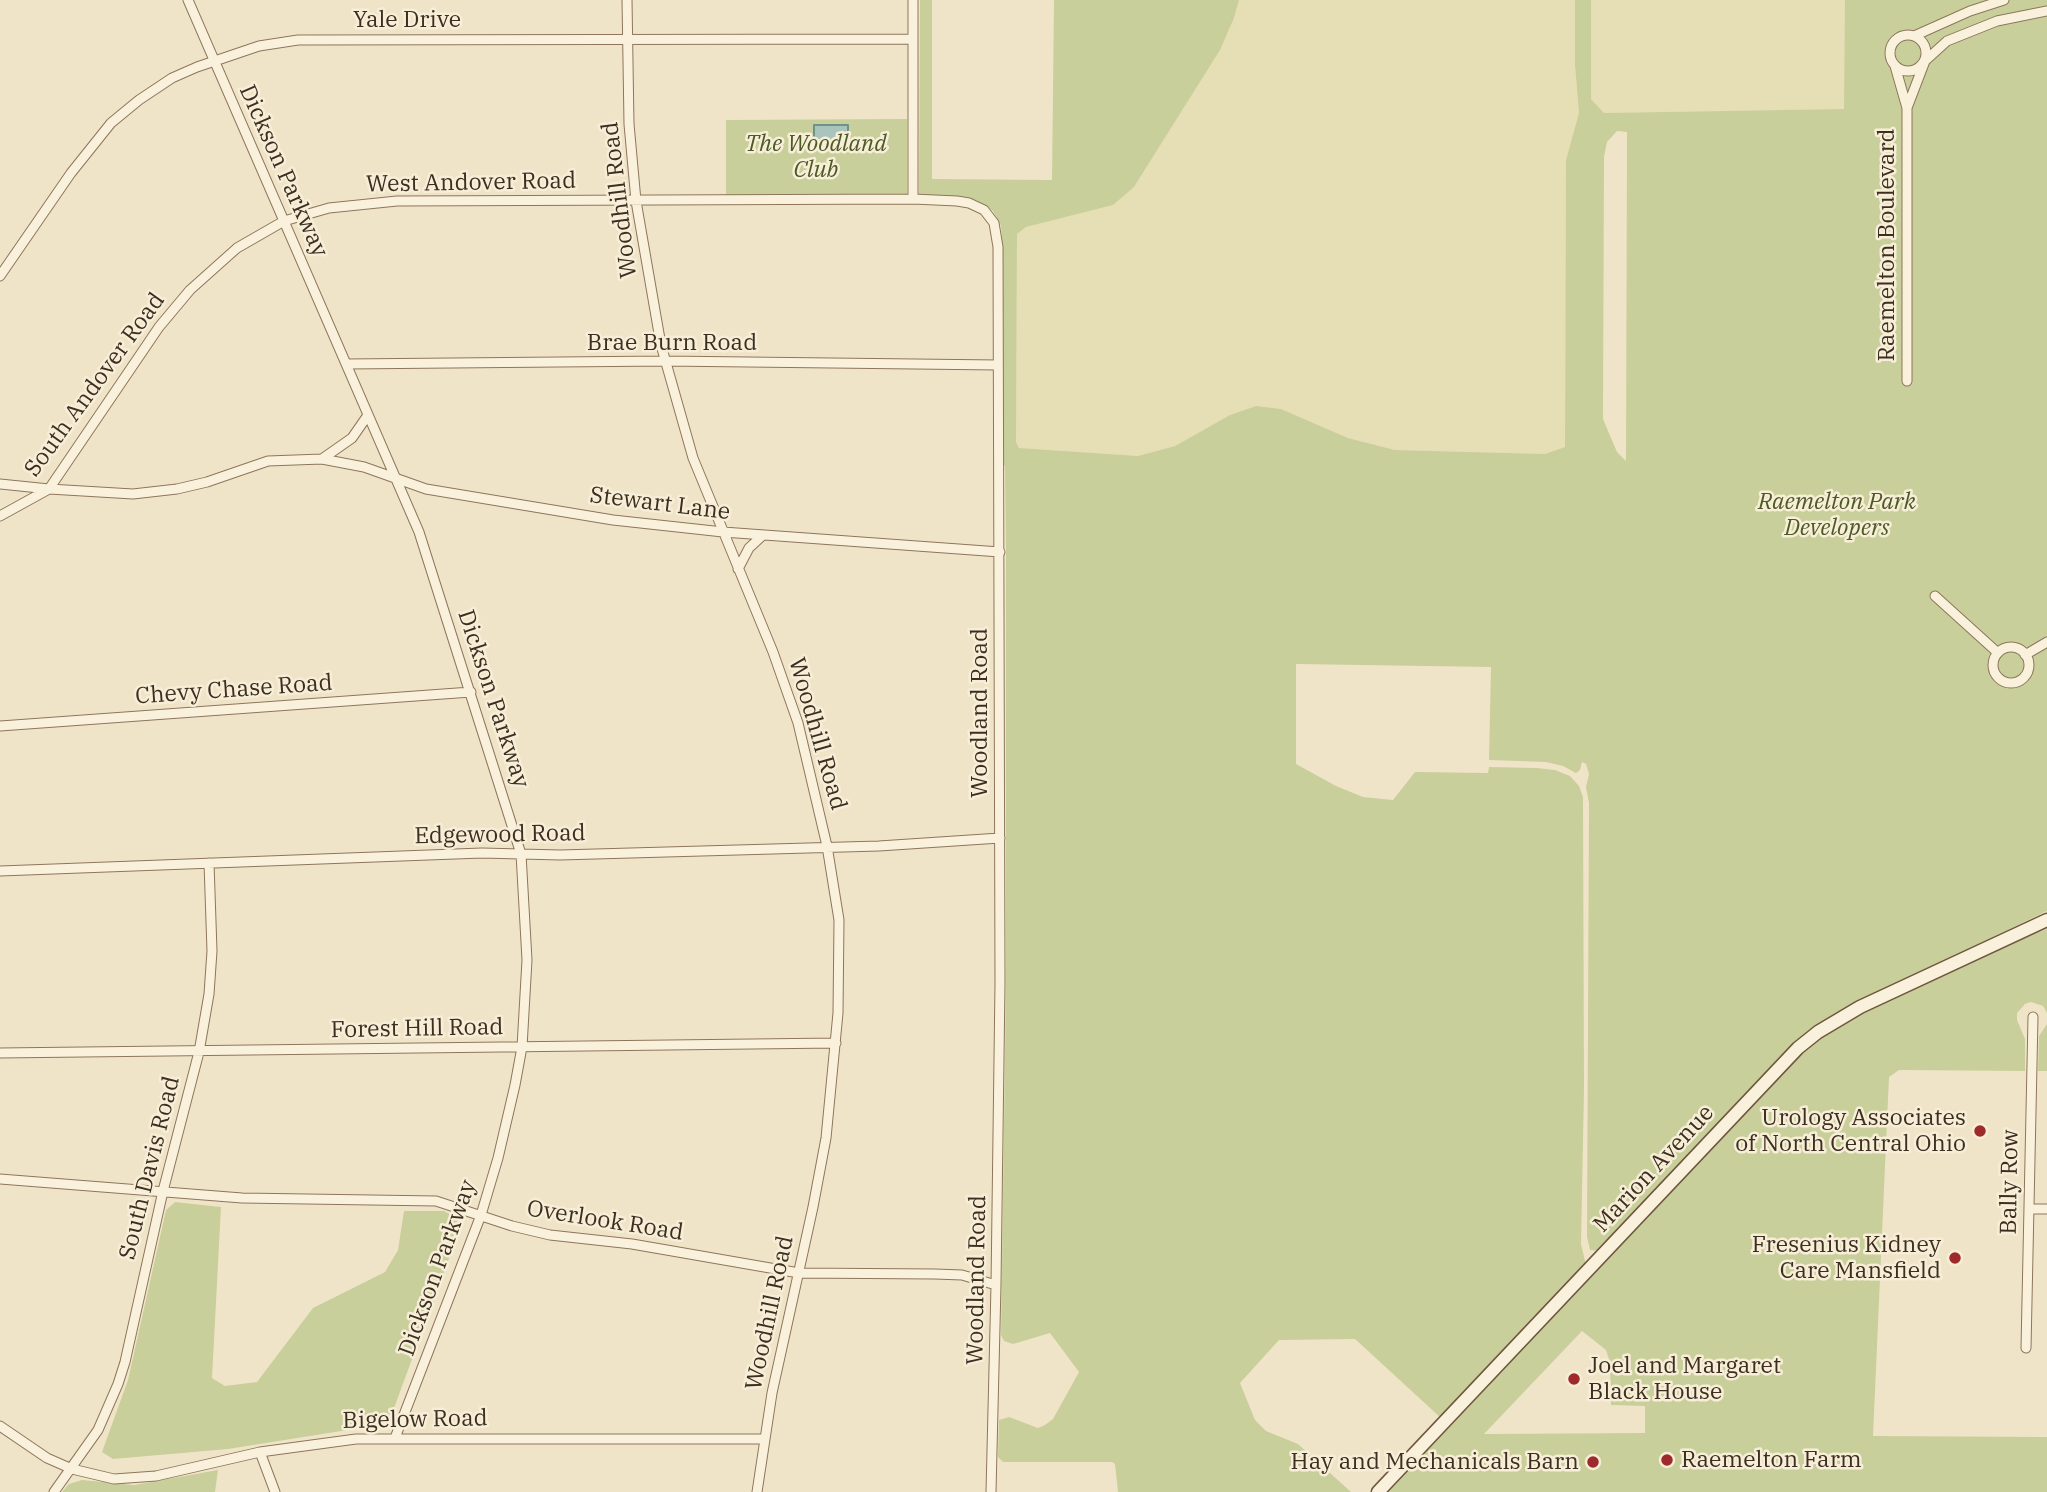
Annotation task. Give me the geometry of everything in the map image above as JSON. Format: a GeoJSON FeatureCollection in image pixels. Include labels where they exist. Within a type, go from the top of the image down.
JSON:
{"type":"FeatureCollection","features":[{"type":"Feature","properties":{"kind":"street","name":"Dickson Parkway"},"geometry":{"type":"LineString","coordinates":[[188,0],[419,532],[521,854],[527,960],[522,1047],[501,1146],[481,1215],[396,1438]]}},
{"type":"Feature","properties":{"kind":"street","name":"Woodhill Road"},"geometry":{"type":"LineString","coordinates":[[627,0],[629,124],[636,201],[665,361],[693,458],[773,652],[798,723],[837,900],[840,936],[836,1043],[826,1138],[764,1439],[757,1492]]}},
{"type":"Feature","properties":{"kind":"street"},"geometry":{"type":"LineString","coordinates":[[913,199],[914,0]]}},
{"type":"Feature","properties":{"kind":"street"},"geometry":{"type":"LineString","coordinates":[[1914,36],[1924,44],[1925,61],[1911,71],[1905,71],[1895,66],[1889,58],[1892,43],[1904,35],[1914,36],[1970,11],[2004,0]]}},
{"type":"Feature","properties":{"kind":"street","name":"Raemelton Boulevard"},"geometry":{"type":"LineString","coordinates":[[1907,108],[1925,61],[1947,41],[1966,31],[2012,16],[2047,11]]}},
{"type":"Feature","properties":{"kind":"street","name":"Yale Drive"},"geometry":{"type":"LineString","coordinates":[[0,276],[71,173],[111,123],[172,78],[260,46],[298,40],[913,39]]}},
{"type":"Feature","properties":{"kind":"street","name":"Raemelton Boulevard"},"geometry":{"type":"LineString","coordinates":[[1895,66],[1907,108],[1907,381]]}},
{"type":"Feature","properties":{"kind":"street","name":"West Andover Road"},"geometry":{"type":"LineString","coordinates":[[284,221],[329,208],[397,201],[913,199]]}},
{"type":"Feature","properties":{"kind":"street","name":"Woodland Road"},"geometry":{"type":"LineString","coordinates":[[913,199],[969,203],[984,210],[994,223],[999,247],[1000,838],[996,1285],[991,1492]]}},
{"type":"Feature","properties":{"kind":"street","name":"South Andover Road"},"geometry":{"type":"LineString","coordinates":[[0,516],[49,489],[174,307],[208,272],[237,248],[284,221]]}},
{"type":"Feature","properties":{"kind":"street","name":"Brae Burn Road"},"geometry":{"type":"LineString","coordinates":[[346,364],[665,361],[998,365]]}},
{"type":"Feature","properties":{"kind":"street"},"geometry":{"type":"LineString","coordinates":[[322,459],[352,438],[368,415]]}},
{"type":"Feature","properties":{"kind":"street","name":"Stewart Lane"},"geometry":{"type":"LineString","coordinates":[[0,484],[133,494],[156,493],[207,482],[268,461],[322,459],[364,467],[397,481],[426,489],[559,512],[723,532],[1000,552]]}},
{"type":"Feature","properties":{"kind":"street"},"geometry":{"type":"LineString","coordinates":[[738,569],[749,548],[764,535]]}},
{"type":"Feature","properties":{"kind":"street"},"geometry":{"type":"LineString","coordinates":[[1935,596],[1998,653]]}},
{"type":"Feature","properties":{"kind":"street"},"geometry":{"type":"LineString","coordinates":[[2025,656],[2047,642]]}},
{"type":"Feature","properties":{"kind":"street"},"geometry":{"type":"LineString","coordinates":[[2012,648],[2025,656],[2028,661],[2027,672],[2020,681],[2009,683],[1995,674],[1993,663],[1998,653],[2012,648]]}},
{"type":"Feature","properties":{"kind":"street","name":"Chevy Chase Road"},"geometry":{"type":"LineString","coordinates":[[0,726],[471,692]]}},
{"type":"Feature","properties":{"kind":"street","name":"Edgewood Road"},"geometry":{"type":"LineString","coordinates":[[0,871],[468,853],[560,855],[879,846],[1000,838]]}},
{"type":"Feature","properties":{"kind":"street","name":"South Davis Road"},"geometry":{"type":"LineString","coordinates":[[54,1492],[98,1430],[118,1384],[199,1052],[211,975],[209,863]]}},
{"type":"Feature","properties":{"kind":"street","name":"Marion Avenue"},"geometry":{"type":"LineString","coordinates":[[1378,1492],[1798,1048],[1860,1007],[2047,920]]}},
{"type":"Feature","properties":{"kind":"street","name":"Bally Row"},"geometry":{"type":"LineString","coordinates":[[2026,1348],[2033,1017]]}},
{"type":"Feature","properties":{"kind":"street","name":"Forest Hill Road"},"geometry":{"type":"LineString","coordinates":[[0,1053],[836,1043]]}},
{"type":"Feature","properties":{"kind":"street","name":"Overlook Road"},"geometry":{"type":"LineString","coordinates":[[0,1179],[260,1198],[436,1201],[550,1235],[632,1244],[799,1273],[962,1275],[996,1285]]}},
{"type":"Feature","properties":{"kind":"street"},"geometry":{"type":"LineString","coordinates":[[2029,1209],[2047,1209]]}},
{"type":"Feature","properties":{"kind":"street","name":"Bigelow Road"},"geometry":{"type":"LineString","coordinates":[[0,1426],[47,1458],[72,1469],[102,1478],[132,1479],[260,1452],[326,1442],[396,1438],[764,1439]]}},
{"type":"Feature","properties":{"kind":"street"},"geometry":{"type":"LineString","coordinates":[[260,1452],[275,1492]]}},
{"type":"Feature","properties":{"kind":"shaded area"},"geometry":{"type":"Polygon","coordinates":[[[1239,0],[1575,0],[1575,65],[1579,113],[1566,160],[1565,447],[1545,454],[1395,450],[1348,438],[1281,409],[1256,406],[1230,415],[1175,446],[1138,456],[1019,448],[1016,442],[1017,234],[1026,227],[1113,205],[1134,187],[1220,50],[1239,0]]]}},
{"type":"Feature","properties":{"kind":"shaded area"},"geometry":{"type":"Polygon","coordinates":[[[1591,0],[1845,0],[1845,109],[1604,113],[1591,99],[1591,0]]]}},
{"type":"Feature","properties":{"kind":"green space","name":"Raemelton Park Developers"},"geometry":{"type":"Polygon","coordinates":[[[920,0],[932,0],[932,179],[1052,180],[1054,0],[1239,0],[1220,50],[1134,187],[1113,205],[1026,227],[1017,234],[1016,442],[1019,448],[1138,456],[1175,446],[1230,415],[1256,406],[1281,409],[1348,438],[1395,450],[1545,454],[1565,447],[1566,160],[1579,113],[1575,65],[1575,0],[1591,0],[1591,99],[1604,113],[1844,109],[1845,0],[2047,0],[2047,911],[1848,1007],[1600,1251],[1590,1250],[1587,1237],[1589,803],[1586,787],[1589,774],[1586,764],[1582,762],[1576,773],[1546,762],[1489,760],[1491,667],[1296,664],[1296,764],[1336,786],[1363,797],[1393,800],[1415,772],[1488,773],[1489,767],[1537,768],[1555,770],[1570,776],[1579,786],[1583,797],[1584,1089],[1581,1244],[1586,1265],[1441,1418],[1355,1339],[1279,1340],[1240,1383],[1255,1420],[1266,1431],[1298,1444],[1351,1492],[1118,1492],[1115,1464],[1112,1462],[1003,1462],[998,1457],[999,1420],[1009,1417],[1038,1428],[1045,1425],[1053,1419],[1079,1372],[1050,1333],[1013,1344],[1004,1341],[1001,1335],[1006,983],[1006,551],[1001,226],[993,211],[978,201],[940,195],[919,195],[920,0]],[[1617,131],[1607,142],[1604,157],[1603,419],[1617,452],[1626,461],[1627,132],[1617,131]]]}},
{"type":"Feature","properties":{"kind":"green space","name":"The Woodland Club"},"geometry":{"type":"Polygon","coordinates":[[[907,119],[907,194],[726,195],[726,120],[907,119]]]}},
{"type":"Feature","properties":{"kind":"green space"},"geometry":{"type":"Polygon","coordinates":[[[2047,929],[2047,1013],[2043,1006],[2031,1002],[2025,1004],[2017,1013],[2025,1039],[2025,1071],[1899,1070],[1889,1077],[1873,1436],[2047,1437],[2047,1492],[1384,1492],[1778,1075],[1807,1048],[1849,1019],[1979,957],[2047,929]],[[1582,1331],[1484,1434],[1645,1433],[1645,1406],[1611,1405],[1610,1362],[1606,1350],[1582,1331]]]}},
{"type":"Feature","properties":{"kind":"green space"},"geometry":{"type":"Polygon","coordinates":[[[2047,1024],[2047,1071],[2038,1071],[2039,1036],[2047,1024]]]}},
{"type":"Feature","properties":{"kind":"green space"},"geometry":{"type":"Polygon","coordinates":[[[175,1202],[221,1207],[212,1378],[225,1386],[257,1382],[313,1308],[385,1272],[398,1250],[404,1211],[444,1211],[457,1218],[458,1234],[390,1419],[373,1426],[228,1449],[113,1459],[102,1452],[128,1380],[166,1210],[175,1202]]]}},
{"type":"Feature","properties":{"kind":"green space"},"geometry":{"type":"Polygon","coordinates":[[[218,1470],[215,1492],[62,1492],[69,1484],[82,1480],[134,1485],[218,1470]]]}},
{"type":"Feature","properties":{"kind":"water"},"geometry":{"type":"Polygon","coordinates":[[[814,125],[848,125],[848,141],[814,141],[814,125]]]}},
{"type":"Feature","properties":{"kind":"place","name":"Urology Associates of North Central Ohio"},"geometry":{"type":"Point","coordinates":[1980,1131]}},
{"type":"Feature","properties":{"kind":"place","name":"Fresenius Kidney Care Mansfield"},"geometry":{"type":"Point","coordinates":[1955,1258]}},
{"type":"Feature","properties":{"kind":"place","name":"Joel and Margaret Black House"},"geometry":{"type":"Point","coordinates":[1574,1379]}},
{"type":"Feature","properties":{"kind":"place","name":"Raemelton Farm"},"geometry":{"type":"Point","coordinates":[1667,1460]}},
{"type":"Feature","properties":{"kind":"place","name":"Hay and Mechanicals Barn"},"geometry":{"type":"Point","coordinates":[1593,1462]}}]}
